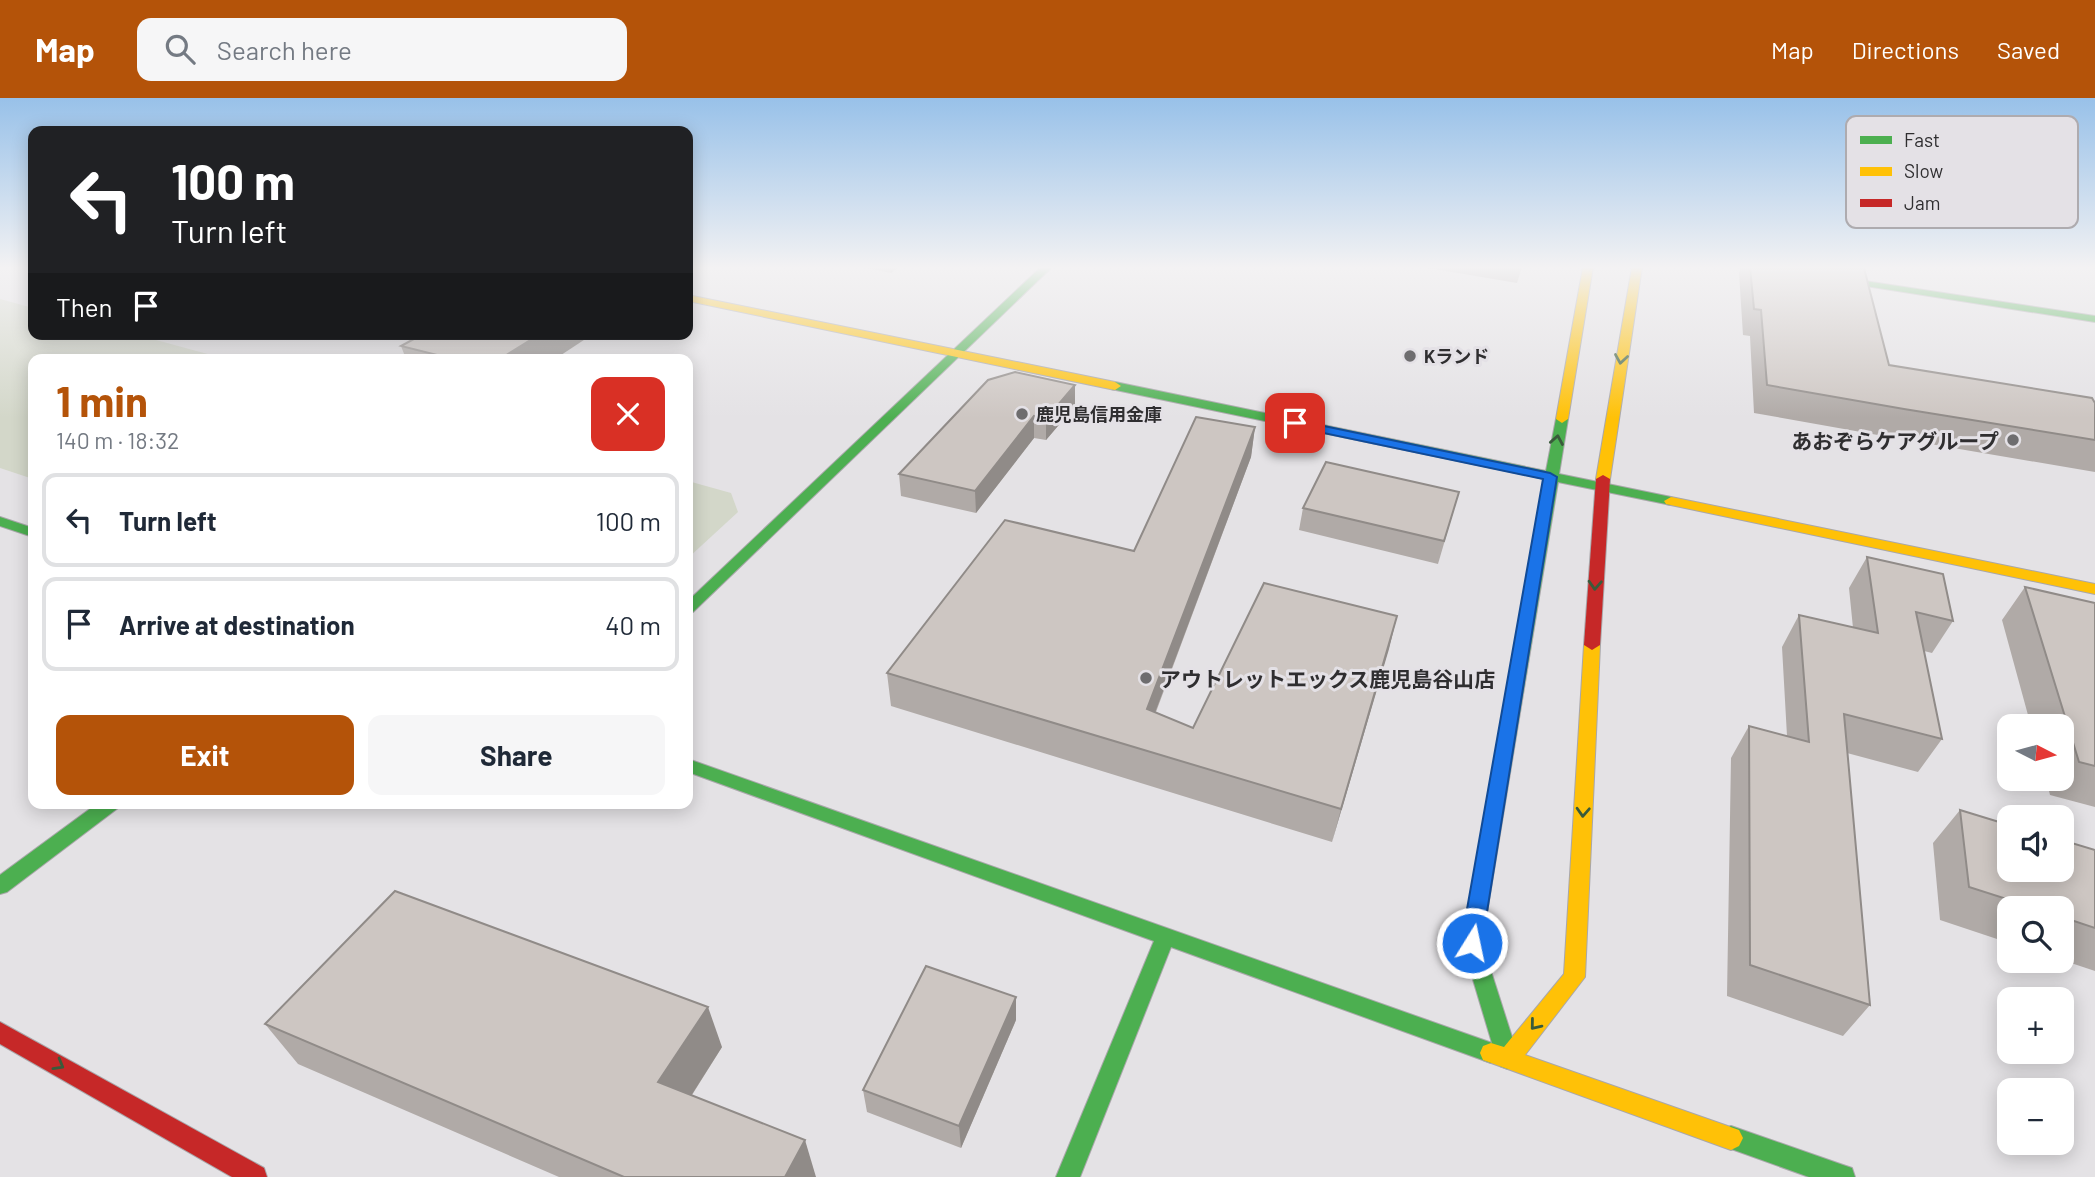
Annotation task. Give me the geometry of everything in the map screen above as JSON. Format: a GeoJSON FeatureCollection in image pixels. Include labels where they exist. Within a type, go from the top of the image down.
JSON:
{"type":"FeatureCollection","features":[{"type":"Feature","properties":{"kind":"street"},"geometry":{"type":"LineString","coordinates":[[783,317],[2095,589]]}},
{"type":"Feature","properties":{"kind":"street"},"geometry":{"type":"LineString","coordinates":[[693,604],[994,317]]}},
{"type":"Feature","properties":{"kind":"street"},"geometry":{"type":"LineString","coordinates":[[1508,1059],[1472,943],[1579,317]]}},
{"type":"Feature","properties":{"kind":"street"},"geometry":{"type":"LineString","coordinates":[[1508,1059],[1574,976],[1602,487],[1629,317]]}},
{"type":"Feature","properties":{"kind":"street"},"geometry":{"type":"LineString","coordinates":[[0,521],[28,531]]}},
{"type":"Feature","properties":{"kind":"street"},"geometry":{"type":"LineString","coordinates":[[693,767],[1165,938],[1843,1177]]}},
{"type":"Feature","properties":{"kind":"street"},"geometry":{"type":"LineString","coordinates":[[0,886],[104,809]]}},
{"type":"Feature","properties":{"kind":"street"},"geometry":{"type":"LineString","coordinates":[[1068,1177],[1165,938]]}},
{"type":"Feature","properties":{"kind":"street"},"geometry":{"type":"LineString","coordinates":[[0,1032],[255,1177]]}},
{"type":"Feature","properties":{"kind":"shaded area"},"geometry":{"type":"Polygon","coordinates":[[[0,317],[28,317],[28,340],[156,340],[208,354],[28,354],[28,477],[0,468],[0,317]]]}},
{"type":"Feature","properties":{"kind":"shaded area"},"geometry":{"type":"Polygon","coordinates":[[[693,482],[731,493],[738,512],[693,553],[693,482]]]}},
{"type":"Feature","properties":{"kind":"building"},"geometry":{"type":"Polygon","coordinates":[[[1762,317],[1877,317],[1889,365],[2092,398],[2095,403],[2095,440],[1904,409],[1767,385],[1762,317]]]}},
{"type":"Feature","properties":{"kind":"building"},"geometry":{"type":"Polygon","coordinates":[[[412,340],[530,340],[508,354],[433,354],[401,346],[412,340]]]}},
{"type":"Feature","properties":{"kind":"building"},"geometry":{"type":"Polygon","coordinates":[[[1015,372],[1075,385],[1046,419],[1034,416],[975,491],[899,474],[988,380],[1015,372]]]}},
{"type":"Feature","properties":{"kind":"building","name":"アウトレットエックス鹿児島谷山店"},"geometry":{"type":"Polygon","coordinates":[[[1196,417],[1255,427],[1147,709],[1193,728],[1264,583],[1397,616],[1341,809],[887,673],[1005,520],[1134,551],[1196,417]]]}},
{"type":"Feature","properties":{"kind":"building"},"geometry":{"type":"Polygon","coordinates":[[[1326,462],[1459,492],[1444,541],[1303,508],[1326,462]]]}},
{"type":"Feature","properties":{"kind":"building"},"geometry":{"type":"Polygon","coordinates":[[[1867,557],[1943,574],[1953,621],[1916,612],[1942,739],[1844,714],[1870,1005],[1750,965],[1749,726],[1809,742],[1799,615],[1878,633],[1867,557]]]}},
{"type":"Feature","properties":{"kind":"building"},"geometry":{"type":"Polygon","coordinates":[[[2025,587],[2095,603],[2095,766],[2079,762],[2074,746],[2074,714],[2064,714],[2025,587]]]}},
{"type":"Feature","properties":{"kind":"building"},"geometry":{"type":"Polygon","coordinates":[[[1960,810],[1997,821],[1997,882],[2074,882],[2074,844],[2095,850],[2095,928],[2074,921],[2074,896],[1997,896],[1969,887],[1960,810]]]}},
{"type":"Feature","properties":{"kind":"building"},"geometry":{"type":"Polygon","coordinates":[[[395,891],[708,1007],[658,1082],[805,1140],[785,1177],[624,1177],[265,1024],[395,891]]]}},
{"type":"Feature","properties":{"kind":"building"},"geometry":{"type":"Polygon","coordinates":[[[926,966],[1016,997],[959,1126],[863,1090],[926,966]]]}},
{"type":"Feature","properties":{"kind":"traffic: fast"},"geometry":{"type":"LineString","coordinates":[[693,604],[994,317]]}},
{"type":"Feature","properties":{"kind":"traffic: fast"},"geometry":{"type":"LineString","coordinates":[[2084,317],[2095,319]]}},
{"type":"Feature","properties":{"kind":"traffic: fast"},"geometry":{"type":"LineString","coordinates":[[1115,386],[1671,501]]}},
{"type":"Feature","properties":{"kind":"traffic: fast"},"geometry":{"type":"LineString","coordinates":[[1508,1059],[1472,943],[1562,419]]}},
{"type":"Feature","properties":{"kind":"traffic: fast"},"geometry":{"type":"LineString","coordinates":[[0,521],[28,531]]}},
{"type":"Feature","properties":{"kind":"traffic: fast"},"geometry":{"type":"LineString","coordinates":[[693,767],[1491,1053]]}},
{"type":"Feature","properties":{"kind":"traffic: fast"},"geometry":{"type":"LineString","coordinates":[[0,886],[104,809]]}},
{"type":"Feature","properties":{"kind":"traffic: fast"},"geometry":{"type":"LineString","coordinates":[[1068,1177],[1165,938]]}},
{"type":"Feature","properties":{"kind":"traffic: fast"},"geometry":{"type":"LineString","coordinates":[[1731,1138],[1843,1177]]}},
{"type":"Feature","properties":{"kind":"traffic: slow"},"geometry":{"type":"LineString","coordinates":[[782,317],[1115,386]]}},
{"type":"Feature","properties":{"kind":"traffic: slow"},"geometry":{"type":"LineString","coordinates":[[1562,419],[1579,317]]}},
{"type":"Feature","properties":{"kind":"traffic: slow"},"geometry":{"type":"LineString","coordinates":[[1603,479],[1629,317]]}},
{"type":"Feature","properties":{"kind":"traffic: slow"},"geometry":{"type":"LineString","coordinates":[[1671,501],[2095,589]]}},
{"type":"Feature","properties":{"kind":"traffic: slow"},"geometry":{"type":"LineString","coordinates":[[1508,1059],[1574,977],[1592,645]]}},
{"type":"Feature","properties":{"kind":"traffic: slow"},"geometry":{"type":"LineString","coordinates":[[1491,1053],[1731,1138]]}},
{"type":"Feature","properties":{"kind":"traffic: jam"},"geometry":{"type":"LineString","coordinates":[[1592,645],[1603,479]]}},
{"type":"Feature","properties":{"kind":"traffic: jam"},"geometry":{"type":"LineString","coordinates":[[0,1032],[255,1177]]}},
{"type":"Feature","properties":{"kind":"place","name":"Kランド"},"geometry":{"type":"Point","coordinates":[1410,356]}},
{"type":"Feature","properties":{"kind":"place","name":"鹿児島信用金庫"},"geometry":{"type":"Point","coordinates":[1022,414]}},
{"type":"Feature","properties":{"kind":"place","name":"あおぞらケアグループ"},"geometry":{"type":"Point","coordinates":[2013,440]}},
{"type":"Feature","properties":{"kind":"place","name":"アウトレットエックス鹿児島谷山店"},"geometry":{"type":"Point","coordinates":[1146,678]}},
{"type":"Feature","properties":{"kind":"route"},"geometry":{"type":"LineString","coordinates":[[1295,423],[1550,477],[1472,943]]}}]}
